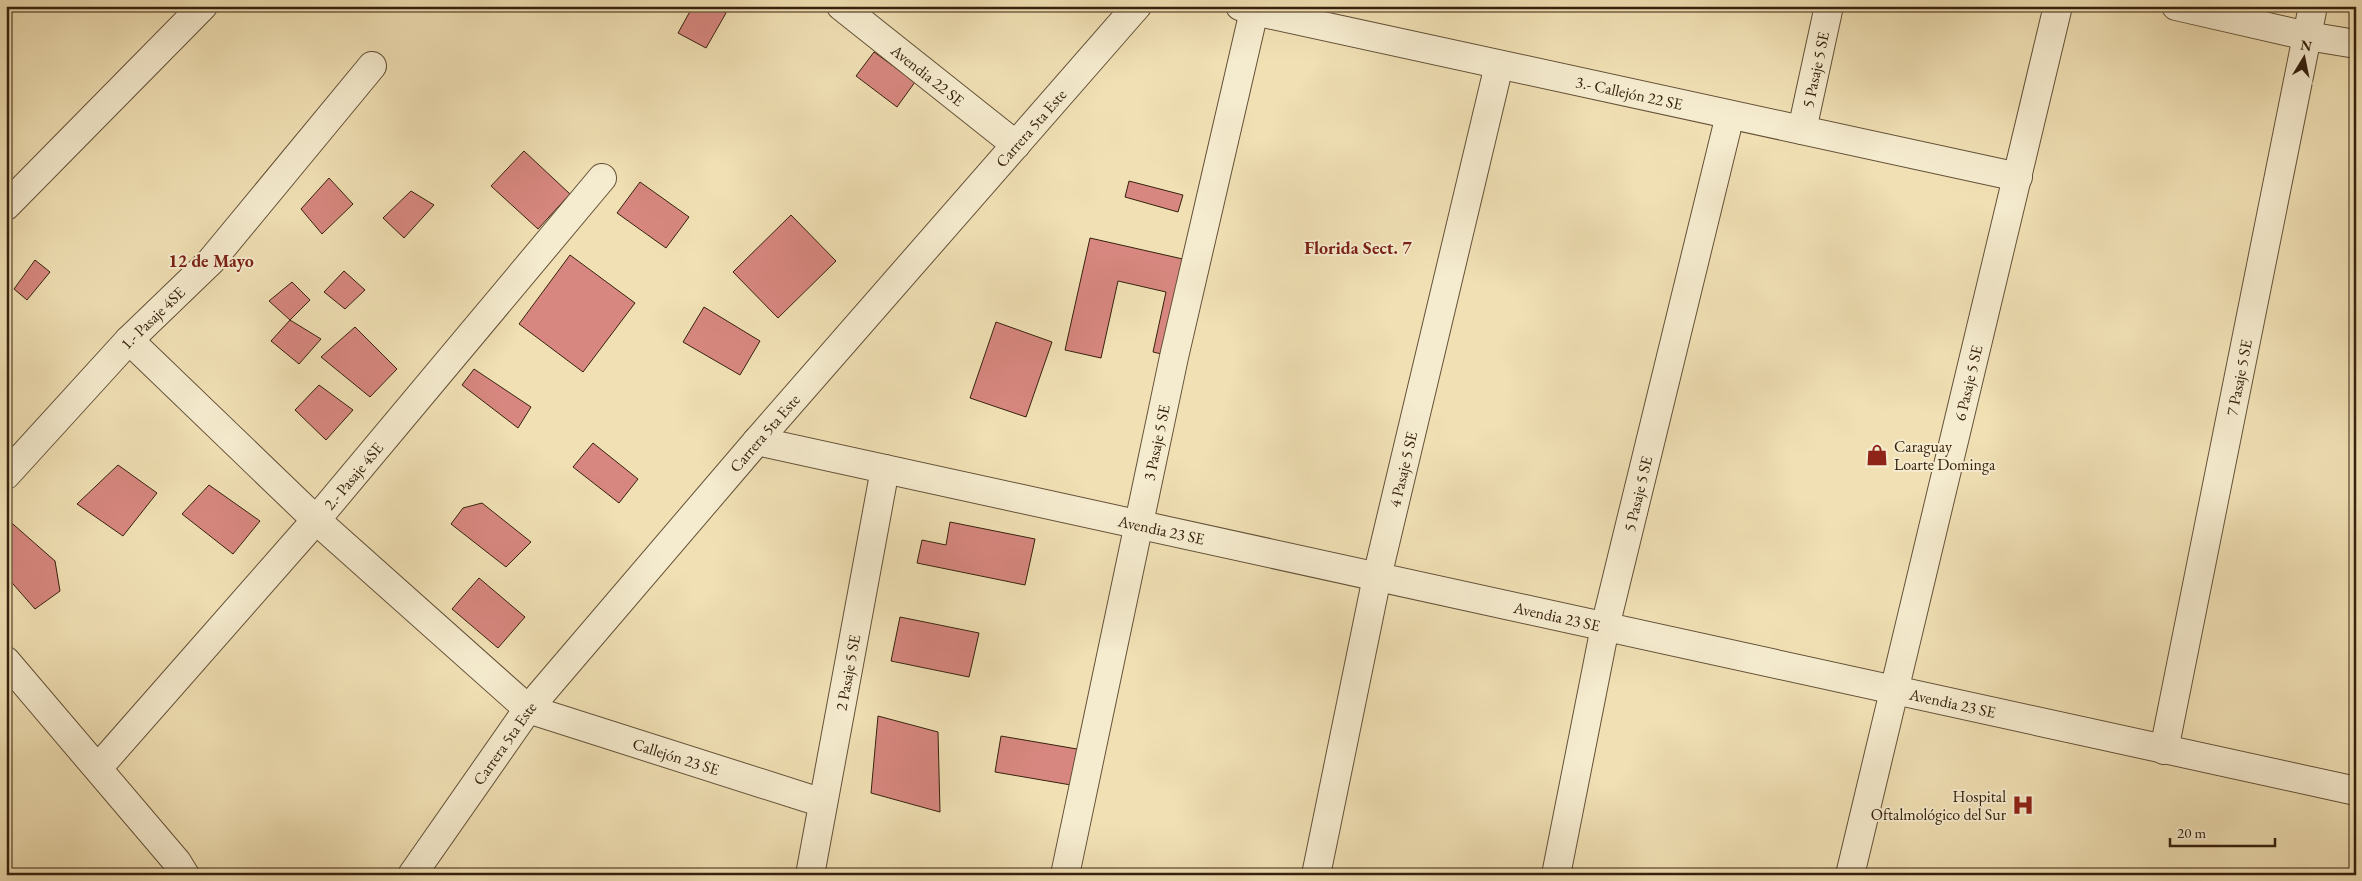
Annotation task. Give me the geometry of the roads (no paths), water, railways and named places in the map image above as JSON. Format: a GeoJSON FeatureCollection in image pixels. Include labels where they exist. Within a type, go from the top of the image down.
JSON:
{"type":"FeatureCollection","features":[{"type":"Feature","properties":{"kind":"street"},"geometry":{"type":"LineString","coordinates":[[6,206],[203,6]]}},
{"type":"Feature","properties":{"kind":"street","name":"Avendia 22 SE"},"geometry":{"type":"LineString","coordinates":[[841,6],[1016,145]]}},
{"type":"Feature","properties":{"kind":"street","name":"Carrera 5ta Este"},"geometry":{"type":"LineString","coordinates":[[412,875],[528,709],[757,441],[1137,6]]}},
{"type":"Feature","properties":{"kind":"street","name":"5 Pasaje 5 SE"},"geometry":{"type":"LineString","coordinates":[[1802,130],[1829,6]]}},
{"type":"Feature","properties":{"kind":"street","name":"6 Pasaje 5 SE"},"geometry":{"type":"LineString","coordinates":[[1850,875],[2058,6]]}},
{"type":"Feature","properties":{"kind":"street"},"geometry":{"type":"LineString","coordinates":[[2176,6],[2307,36],[2356,44]]}},
{"type":"Feature","properties":{"kind":"street","name":"7 Pasaje 5 SE"},"geometry":{"type":"LineString","coordinates":[[2164,750],[2313,6]]}},
{"type":"Feature","properties":{"kind":"street","name":"3.- Callejón 22 SE"},"geometry":{"type":"LineString","coordinates":[[1247,9],[2018,177]]}},
{"type":"Feature","properties":{"kind":"street","name":"3 Pasaje 5 SE"},"geometry":{"type":"LineString","coordinates":[[1065,875],[1247,9]]}},
{"type":"Feature","properties":{"kind":"street","name":"4 Pasaje 5 SE"},"geometry":{"type":"LineString","coordinates":[[1316,875],[1377,577],[1499,64]]}},
{"type":"Feature","properties":{"kind":"street","name":"1.- Pasaje 4SE"},"geometry":{"type":"LineString","coordinates":[[6,475],[128,340],[211,261],[372,66]]}},
{"type":"Feature","properties":{"kind":"street","name":"5 Pasaje 5 SE"},"geometry":{"type":"LineString","coordinates":[[1556,875],[1605,627],[1730,115]]}},
{"type":"Feature","properties":{"kind":"street","name":"2.- Pasaje 4SE"},"geometry":{"type":"LineString","coordinates":[[98,768],[316,520],[602,178]]}},
{"type":"Feature","properties":{"kind":"street"},"geometry":{"type":"LineString","coordinates":[[128,340],[316,520],[528,709]]}},
{"type":"Feature","properties":{"kind":"street","name":"Avendia 23 SE"},"geometry":{"type":"LineString","coordinates":[[757,441],[2356,791]]}},
{"type":"Feature","properties":{"kind":"street","name":"2 Pasaje 5 SE"},"geometry":{"type":"LineString","coordinates":[[810,875],[885,469]]}},
{"type":"Feature","properties":{"kind":"street"},"geometry":{"type":"LineString","coordinates":[[6,661],[177,862],[185,875]]}},
{"type":"Feature","properties":{"kind":"street","name":"Callejón 23 SE"},"geometry":{"type":"LineString","coordinates":[[528,709],[823,803]]}},
{"type":"Feature","properties":{"kind":"place","name":"Caraguay Loarte Dominga"},"geometry":{"type":"Point","coordinates":[1877,455]}},
{"type":"Feature","properties":{"kind":"place","name":"Hospital Oftalmológico del Sur"},"geometry":{"type":"Point","coordinates":[2023,805]}},
{"type":"Feature","properties":{"kind":"district","name":"Florida Sect. 7"},"geometry":{"type":"Point","coordinates":[1358,248]}},
{"type":"Feature","properties":{"kind":"district","name":"12 de Mayo"},"geometry":{"type":"Point","coordinates":[211,261]}}]}
